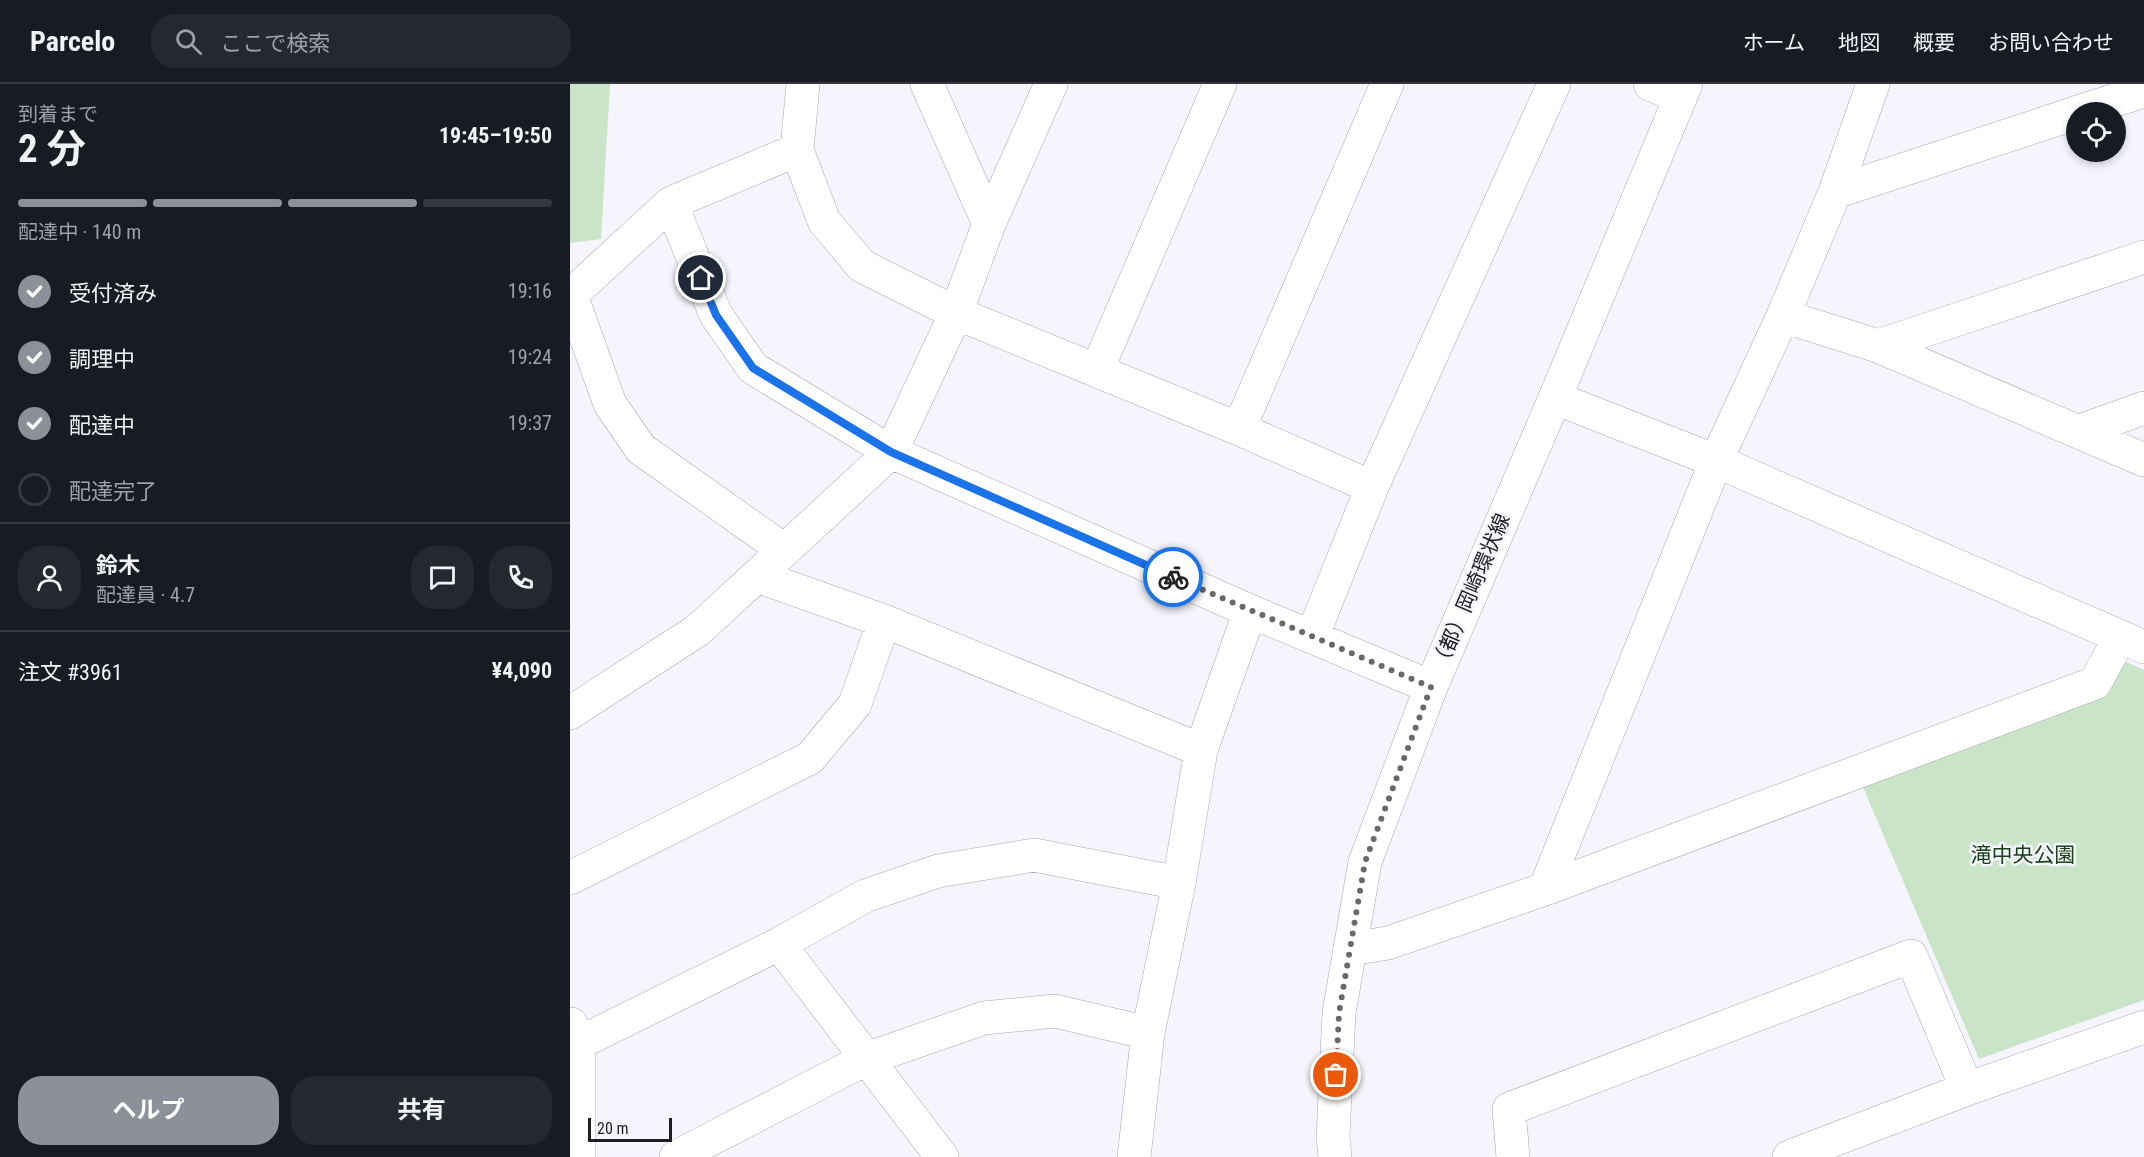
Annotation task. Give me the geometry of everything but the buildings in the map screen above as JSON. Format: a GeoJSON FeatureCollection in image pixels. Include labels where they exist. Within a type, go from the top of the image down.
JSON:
{"type":"FeatureCollection","features":[{"type":"Feature","properties":{"kind":"street"},"geometry":{"type":"LineString","coordinates":[[803,84],[797,150],[824,221],[862,266],[956,313],[1239,429],[1371,487]]}},
{"type":"Feature","properties":{"kind":"street"},"geometry":{"type":"LineString","coordinates":[[927,84],[989,224]]}},
{"type":"Feature","properties":{"kind":"street"},"geometry":{"type":"LineString","coordinates":[[570,713],[698,630],[891,452],[956,313],[989,224],[1052,84]]}},
{"type":"Feature","properties":{"kind":"street"},"geometry":{"type":"LineString","coordinates":[[1096,370],[1220,84]]}},
{"type":"Feature","properties":{"kind":"street"},"geometry":{"type":"LineString","coordinates":[[1239,429],[1387,84]]}},
{"type":"Feature","properties":{"kind":"street"},"geometry":{"type":"LineString","coordinates":[[1312,637],[1371,487],[1554,84]]}},
{"type":"Feature","properties":{"kind":"street"},"geometry":{"type":"LineString","coordinates":[[1650,84],[1683,90]]}},
{"type":"Feature","properties":{"kind":"street"},"geometry":{"type":"LineString","coordinates":[[1545,889],[1716,461],[1783,316],[1835,192],[1873,84]]}},
{"type":"Feature","properties":{"kind":"street","name":"（都）岡崎環状線"},"geometry":{"type":"LineString","coordinates":[[1335,1157],[1339,1013],[1365,862],[1431,687],[1555,398],[1683,90]]}},
{"type":"Feature","properties":{"kind":"street"},"geometry":{"type":"LineString","coordinates":[[2110,102],[2144,91]]}},
{"type":"Feature","properties":{"kind":"street"},"geometry":{"type":"LineString","coordinates":[[1835,192],[2066,117]]}},
{"type":"Feature","properties":{"kind":"street"},"geometry":{"type":"LineString","coordinates":[[784,550],[641,449],[610,404],[571,295],[671,203],[797,150]]}},
{"type":"Feature","properties":{"kind":"street"},"geometry":{"type":"LineString","coordinates":[[671,203],[716,315],[753,368],[891,452],[1250,611],[1431,687]]}},
{"type":"Feature","properties":{"kind":"street"},"geometry":{"type":"LineString","coordinates":[[1878,346],[2144,257]]}},
{"type":"Feature","properties":{"kind":"street"},"geometry":{"type":"LineString","coordinates":[[1783,316],[1878,346],[2144,460]]}},
{"type":"Feature","properties":{"kind":"street"},"geometry":{"type":"LineString","coordinates":[[1350,949],[1388,943],[1545,889],[2095,683],[2132,642],[1716,461],[1555,398]]}},
{"type":"Feature","properties":{"kind":"street"},"geometry":{"type":"LineString","coordinates":[[2080,431],[2144,408]]}},
{"type":"Feature","properties":{"kind":"street"},"geometry":{"type":"LineString","coordinates":[[757,576],[885,621],[1201,750]]}},
{"type":"Feature","properties":{"kind":"street"},"geometry":{"type":"LineString","coordinates":[[1134,1157],[1148,1033],[1179,883],[1201,750],[1250,611]]}},
{"type":"Feature","properties":{"kind":"street"},"geometry":{"type":"LineString","coordinates":[[570,878],[810,758],[855,704],[885,621]]}},
{"type":"Feature","properties":{"kind":"street"},"geometry":{"type":"LineString","coordinates":[[579,1157],[574,1033],[779,944],[865,896],[938,871],[1034,855],[1179,883]]}},
{"type":"Feature","properties":{"kind":"street"},"geometry":{"type":"LineString","coordinates":[[779,944],[942,1157]]}},
{"type":"Feature","properties":{"kind":"street"},"geometry":{"type":"LineString","coordinates":[[1513,1157],[1509,1109],[1911,956],[1967,1089]]}},
{"type":"Feature","properties":{"kind":"street"},"geometry":{"type":"LineString","coordinates":[[676,1157],[866,1059],[984,1018],[1055,1011],[1148,1033]]}},
{"type":"Feature","properties":{"kind":"street"},"geometry":{"type":"LineString","coordinates":[[1789,1157],[1967,1089],[2144,1028]]}},
{"type":"Feature","properties":{"kind":"green space"},"geometry":{"type":"Polygon","coordinates":[[[570,84],[610,84],[601,239],[570,243],[570,84]]]}},
{"type":"Feature","properties":{"kind":"green space","name":"滝中央公園"},"geometry":{"type":"Polygon","coordinates":[[[2122,660],[2144,670],[2144,1000],[1979,1059],[1862,785],[2104,697],[2122,660]]]}},
{"type":"Feature","properties":{"kind":"way so far"},"geometry":{"type":"LineString","coordinates":[[1173,577],[1431,687],[1365,862],[1339,1013],[1336,1075]]}},
{"type":"Feature","properties":{"kind":"route"},"geometry":{"type":"LineString","coordinates":[[701,278],[716,315],[753,368],[891,452],[1173,577]]}}]}
